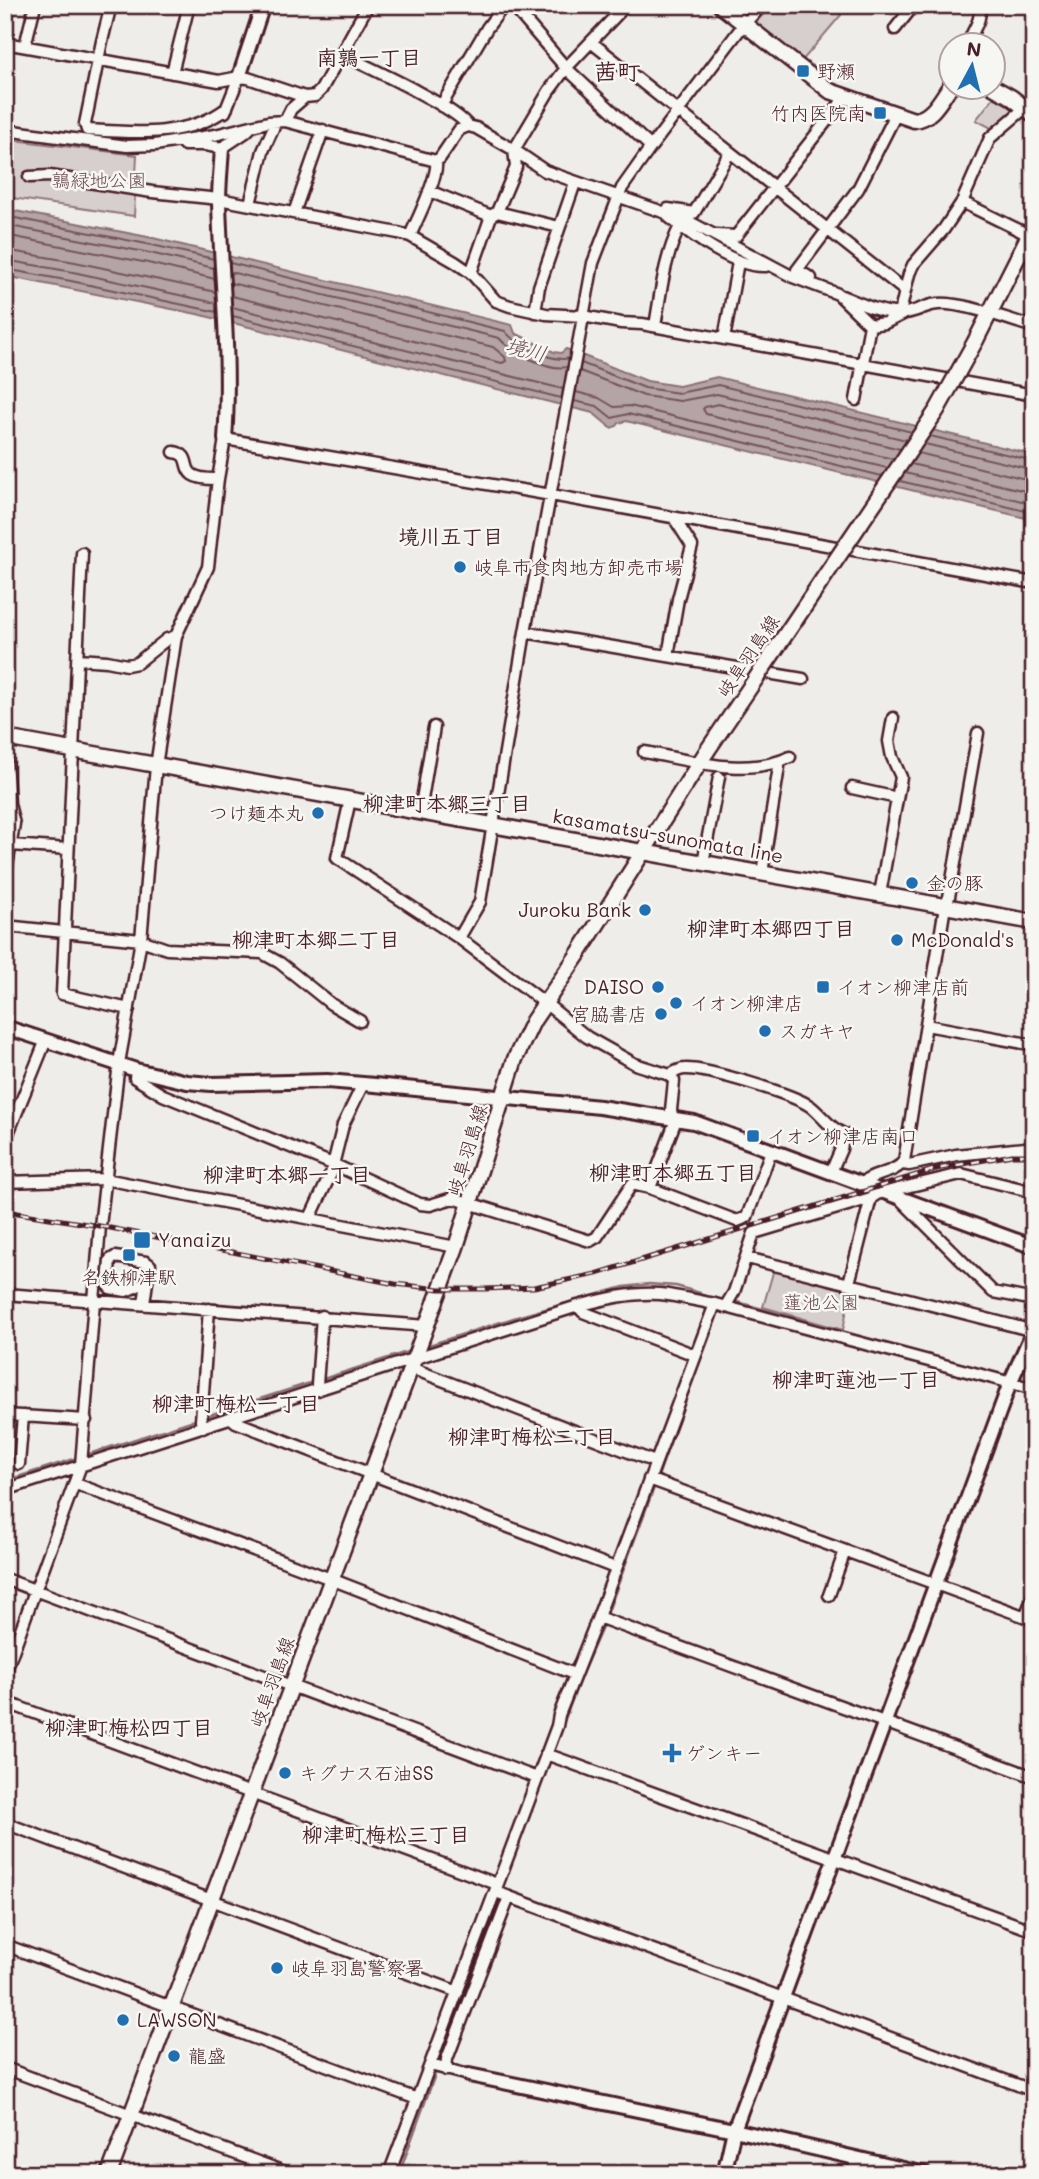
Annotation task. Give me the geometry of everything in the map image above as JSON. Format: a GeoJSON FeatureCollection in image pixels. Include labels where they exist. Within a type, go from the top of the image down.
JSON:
{"type":"FeatureCollection","features":[{"type":"Feature","properties":{"kind":"main road"},"geometry":{"type":"LineString","coordinates":[[720,5],[830,91],[914,120],[923,120],[929,116],[939,102]]}},
{"type":"Feature","properties":{"kind":"main road"},"geometry":{"type":"LineString","coordinates":[[1007,96],[1030,111]]}},
{"type":"Feature","properties":{"kind":"main road","name":"岐阜羽島線"},"geometry":{"type":"LineString","coordinates":[[109,2174],[456,1247],[525,1036],[704,756],[937,410],[1032,232]]}},
{"type":"Feature","properties":{"kind":"main road","name":"kasamatsu-sunomata line"},"geometry":{"type":"LineString","coordinates":[[5,738],[1034,922]]}},
{"type":"Feature","properties":{"kind":"street"},"geometry":{"type":"LineString","coordinates":[[25,47],[35,5]]}},
{"type":"Feature","properties":{"kind":"street"},"geometry":{"type":"LineString","coordinates":[[111,5],[85,124],[87,130],[133,133],[159,131],[196,125],[228,108]]}},
{"type":"Feature","properties":{"kind":"street"},"geometry":{"type":"LineString","coordinates":[[172,73],[189,5]]}},
{"type":"Feature","properties":{"kind":"street"},"geometry":{"type":"LineString","coordinates":[[175,141],[221,120],[228,108],[263,5]]}},
{"type":"Feature","properties":{"kind":"street"},"geometry":{"type":"LineString","coordinates":[[5,43],[219,81],[248,78],[305,97],[315,96],[321,90],[368,5]]}},
{"type":"Feature","properties":{"kind":"street"},"geometry":{"type":"LineString","coordinates":[[441,106],[486,28],[504,5]]}},
{"type":"Feature","properties":{"kind":"street"},"geometry":{"type":"LineString","coordinates":[[512,5],[566,68],[651,147]]}},
{"type":"Feature","properties":{"kind":"street"},"geometry":{"type":"LineString","coordinates":[[471,273],[516,167],[514,150],[566,68],[626,5]]}},
{"type":"Feature","properties":{"kind":"street"},"geometry":{"type":"LineString","coordinates":[[459,938],[480,902],[525,632],[593,263],[622,188],[744,24],[762,5]]}},
{"type":"Feature","properties":{"kind":"street"},"geometry":{"type":"LineString","coordinates":[[895,29],[914,5]]}},
{"type":"Feature","properties":{"kind":"street"},"geometry":{"type":"LineString","coordinates":[[973,32],[981,18],[980,5]]}},
{"type":"Feature","properties":{"kind":"street"},"geometry":{"type":"LineString","coordinates":[[591,42],[904,290]]}},
{"type":"Feature","properties":{"kind":"street"},"geometry":{"type":"LineString","coordinates":[[341,54],[441,106],[463,119],[467,126]]}},
{"type":"Feature","properties":{"kind":"street"},"geometry":{"type":"LineString","coordinates":[[736,236],[840,104],[843,96]]}},
{"type":"Feature","properties":{"kind":"street"},"geometry":{"type":"LineString","coordinates":[[250,204],[263,151],[280,122],[305,97]]}},
{"type":"Feature","properties":{"kind":"street"},"geometry":{"type":"LineString","coordinates":[[902,313],[904,290],[913,265],[944,229],[962,202],[990,138],[1030,111]]}},
{"type":"Feature","properties":{"kind":"street"},"geometry":{"type":"LineString","coordinates":[[797,270],[858,189],[896,114]]}},
{"type":"Feature","properties":{"kind":"street"},"geometry":{"type":"LineString","coordinates":[[6,130],[127,146],[215,135],[280,122],[323,130],[436,161],[459,130],[467,126],[476,128],[545,171],[668,214],[715,235],[793,277],[870,307],[902,313]]}},
{"type":"Feature","properties":{"kind":"street"},"geometry":{"type":"LineString","coordinates":[[175,141],[178,145],[222,148],[253,126]]}},
{"type":"Feature","properties":{"kind":"street"},"geometry":{"type":"LineString","coordinates":[[294,213],[323,130]]}},
{"type":"Feature","properties":{"kind":"street"},"geometry":{"type":"LineString","coordinates":[[5,1673],[82,1465],[105,1179],[119,1063],[141,940],[156,766],[176,636],[208,567],[225,439],[228,402],[219,199],[222,148]]}},
{"type":"Feature","properties":{"kind":"street"},"geometry":{"type":"LineString","coordinates":[[654,209],[694,213],[730,152]]}},
{"type":"Feature","properties":{"kind":"street"},"geometry":{"type":"LineString","coordinates":[[410,236],[438,166],[436,161]]}},
{"type":"Feature","properties":{"kind":"street"},"geometry":{"type":"LineString","coordinates":[[29,177],[50,176],[219,199],[410,236],[471,273],[496,301],[535,312],[655,326],[1034,395]]}},
{"type":"Feature","properties":{"kind":"street"},"geometry":{"type":"LineString","coordinates":[[535,312],[539,286],[575,183]]}},
{"type":"Feature","properties":{"kind":"street"},"geometry":{"type":"LineString","coordinates":[[429,191],[494,214],[559,228]]}},
{"type":"Feature","properties":{"kind":"street"},"geometry":{"type":"LineString","coordinates":[[962,202],[1032,232]]}},
{"type":"Feature","properties":{"kind":"street"},"geometry":{"type":"LineString","coordinates":[[668,214],[668,217],[680,226],[738,262],[763,267],[764,263],[770,261],[797,270],[831,288],[870,325]]}},
{"type":"Feature","properties":{"kind":"street"},"geometry":{"type":"LineString","coordinates":[[655,326],[666,260],[680,226]]}},
{"type":"Feature","properties":{"kind":"street"},"geometry":{"type":"LineString","coordinates":[[715,235],[736,236],[764,263]]}},
{"type":"Feature","properties":{"kind":"street"},"geometry":{"type":"LineString","coordinates":[[724,339],[738,262]]}},
{"type":"Feature","properties":{"kind":"street"},"geometry":{"type":"LineString","coordinates":[[870,325],[885,323],[902,313],[929,304],[949,304],[1034,327]]}},
{"type":"Feature","properties":{"kind":"street"},"geometry":{"type":"LineString","coordinates":[[856,400],[870,325]]}},
{"type":"Feature","properties":{"kind":"street"},"geometry":{"type":"LineString","coordinates":[[225,439],[1034,583]]}},
{"type":"Feature","properties":{"kind":"street"},"geometry":{"type":"LineString","coordinates":[[173,452],[185,457],[190,474],[201,479],[218,479]]}},
{"type":"Feature","properties":{"kind":"street"},"geometry":{"type":"LineString","coordinates":[[668,656],[678,598],[692,546],[674,518]]}},
{"type":"Feature","properties":{"kind":"street"},"geometry":{"type":"LineString","coordinates":[[82,553],[62,994],[129,1009]]}},
{"type":"Feature","properties":{"kind":"street"},"geometry":{"type":"LineString","coordinates":[[525,632],[803,679]]}},
{"type":"Feature","properties":{"kind":"street"},"geometry":{"type":"LineString","coordinates":[[78,659],[127,665],[137,663],[167,639],[176,636]]}},
{"type":"Feature","properties":{"kind":"street"},"geometry":{"type":"LineString","coordinates":[[880,894],[901,777],[892,757],[889,741],[893,718]]}},
{"type":"Feature","properties":{"kind":"street"},"geometry":{"type":"LineString","coordinates":[[420,812],[434,726]]}},
{"type":"Feature","properties":{"kind":"street"},"geometry":{"type":"LineString","coordinates":[[903,1164],[945,906],[949,897],[978,733]]}},
{"type":"Feature","properties":{"kind":"street"},"geometry":{"type":"LineString","coordinates":[[5,745],[9,804],[14,824],[5,879]]}},
{"type":"Feature","properties":{"kind":"street"},"geometry":{"type":"LineString","coordinates":[[644,752],[704,756],[732,766],[778,763],[790,757]]}},
{"type":"Feature","properties":{"kind":"street"},"geometry":{"type":"LineString","coordinates":[[762,873],[778,763]]}},
{"type":"Feature","properties":{"kind":"street"},"geometry":{"type":"LineString","coordinates":[[703,863],[719,777]]}},
{"type":"Feature","properties":{"kind":"street"},"geometry":{"type":"LineString","coordinates":[[852,788],[897,798]]}},
{"type":"Feature","properties":{"kind":"street"},"geometry":{"type":"LineString","coordinates":[[350,800],[337,858],[459,938],[610,1052],[635,1064],[670,1075],[674,1081],[674,1125],[650,1188]]}},
{"type":"Feature","properties":{"kind":"street"},"geometry":{"type":"LineString","coordinates":[[11,845],[68,849]]}},
{"type":"Feature","properties":{"kind":"street"},"geometry":{"type":"LineString","coordinates":[[5,926],[141,940],[167,949],[262,953],[280,963],[331,1004],[360,1021]]}},
{"type":"Feature","properties":{"kind":"street"},"geometry":{"type":"LineString","coordinates":[[926,1025],[1034,1045]]}},
{"type":"Feature","properties":{"kind":"street"},"geometry":{"type":"LineString","coordinates":[[5,1027],[135,1070],[174,1079],[211,1084],[327,1081],[600,1107],[694,1122],[1034,1247]]}},
{"type":"Feature","properties":{"kind":"street"},"geometry":{"type":"LineString","coordinates":[[5,1141],[46,1040]]}},
{"type":"Feature","properties":{"kind":"street"},"geometry":{"type":"LineString","coordinates":[[670,1075],[684,1069],[713,1072],[810,1106],[837,1131],[844,1134],[831,1172]]}},
{"type":"Feature","properties":{"kind":"street"},"geometry":{"type":"LineString","coordinates":[[135,1070],[135,1078],[163,1095],[334,1165],[420,1204],[430,1205],[453,1198],[590,1241],[597,1237],[632,1184],[650,1188],[737,1221],[747,1217],[771,1151]]}},
{"type":"Feature","properties":{"kind":"street"},"geometry":{"type":"LineString","coordinates":[[310,1218],[334,1165],[343,1125],[363,1084]]}},
{"type":"Feature","properties":{"kind":"street"},"geometry":{"type":"LineString","coordinates":[[861,1184],[867,1178],[903,1164],[956,1154],[1034,1147]]}},
{"type":"Feature","properties":{"kind":"street"},"geometry":{"type":"LineString","coordinates":[[389,2174],[695,1355],[720,1306],[734,1292],[754,1233],[877,1194],[892,1195],[961,1174],[1034,1192]]}},
{"type":"Feature","properties":{"kind":"street"},"geometry":{"type":"LineString","coordinates":[[5,1182],[105,1179],[456,1247]]}},
{"type":"Feature","properties":{"kind":"street"},"geometry":{"type":"LineString","coordinates":[[892,1195],[993,1292],[1034,1300]]}},
{"type":"Feature","properties":{"kind":"street"},"geometry":{"type":"LineString","coordinates":[[849,1283],[871,1198]]}},
{"type":"Feature","properties":{"kind":"street"},"geometry":{"type":"LineString","coordinates":[[144,1304],[150,1265],[115,1257],[110,1261],[107,1283],[110,1288],[126,1291],[147,1282]]}},
{"type":"Feature","properties":{"kind":"street"},"geometry":{"type":"LineString","coordinates":[[724,2174],[734,2130],[833,1859],[1010,1382],[1033,1330],[747,1258]]}},
{"type":"Feature","properties":{"kind":"street"},"geometry":{"type":"LineString","coordinates":[[5,1294],[427,1326]]}},
{"type":"Feature","properties":{"kind":"street"},"geometry":{"type":"LineString","coordinates":[[5,1490],[318,1390],[412,1364],[578,1306],[637,1294],[662,1294],[720,1306],[1034,1389]]}},
{"type":"Feature","properties":{"kind":"street"},"geometry":{"type":"LineString","coordinates":[[578,1306],[583,1312],[695,1355]]}},
{"type":"Feature","properties":{"kind":"street"},"geometry":{"type":"LineString","coordinates":[[203,1427],[201,1421],[209,1309]]}},
{"type":"Feature","properties":{"kind":"street"},"geometry":{"type":"LineString","coordinates":[[318,1390],[322,1317]]}},
{"type":"Feature","properties":{"kind":"street"},"geometry":{"type":"LineString","coordinates":[[412,1364],[655,1462]]}},
{"type":"Feature","properties":{"kind":"street"},"geometry":{"type":"LineString","coordinates":[[5,1415],[86,1420]]}},
{"type":"Feature","properties":{"kind":"street"},"geometry":{"type":"LineString","coordinates":[[19,1464],[23,1416]]}},
{"type":"Feature","properties":{"kind":"street"},"geometry":{"type":"LineString","coordinates":[[231,1418],[615,1568]]}},
{"type":"Feature","properties":{"kind":"street"},"geometry":{"type":"LineString","coordinates":[[649,1479],[1029,1618],[1034,1594]]}},
{"type":"Feature","properties":{"kind":"street"},"geometry":{"type":"LineString","coordinates":[[76,1484],[331,1579],[574,1674]]}},
{"type":"Feature","properties":{"kind":"street"},"geometry":{"type":"LineString","coordinates":[[829,1595],[845,1551]]}},
{"type":"Feature","properties":{"kind":"street"},"geometry":{"type":"LineString","coordinates":[[5,1579],[537,1778]]}},
{"type":"Feature","properties":{"kind":"street"},"geometry":{"type":"LineString","coordinates":[[598,1617],[1034,1777]]}},
{"type":"Feature","properties":{"kind":"street"},"geometry":{"type":"LineString","coordinates":[[5,1702],[251,1793],[496,1888],[509,1897],[1034,2091]]}},
{"type":"Feature","properties":{"kind":"street"},"geometry":{"type":"LineString","coordinates":[[546,1754],[1034,1931]]}},
{"type":"Feature","properties":{"kind":"street"},"geometry":{"type":"LineString","coordinates":[[5,1823],[458,1992]]}},
{"type":"Feature","properties":{"kind":"street"},"geometry":{"type":"LineString","coordinates":[[446,2070],[447,2059],[509,1897]]}},
{"type":"Feature","properties":{"kind":"street"},"geometry":{"type":"LineString","coordinates":[[5,1945],[417,2099]]}},
{"type":"Feature","properties":{"kind":"street"},"geometry":{"type":"LineString","coordinates":[[430,2065],[857,2158],[877,2168],[925,2174]]}},
{"type":"Feature","properties":{"kind":"street"},"geometry":{"type":"LineString","coordinates":[[5,2068],[290,2174]]}},
{"type":"Feature","properties":{"kind":"street"},"geometry":{"type":"LineString","coordinates":[[854,2174],[857,2158]]}},
{"type":"Feature","properties":{"kind":"green space"},"geometry":{"type":"Polygon","coordinates":[[[771,5],[831,5],[841,15],[802,61],[754,25],[771,5]]]}},
{"type":"Feature","properties":{"kind":"green space"},"geometry":{"type":"Polygon","coordinates":[[[1007,99],[1019,107],[995,130],[976,120],[990,102],[1007,102],[1007,99]]]}},
{"type":"Feature","properties":{"kind":"green space","name":"鶉緑地公園"},"geometry":{"type":"Polygon","coordinates":[[[5,139],[137,155],[134,216],[5,197],[5,139]]]}},
{"type":"Feature","properties":{"kind":"green space","name":"蓮池公園"},"geometry":{"type":"Polygon","coordinates":[[[774,1269],[851,1288],[843,1330],[763,1307],[774,1269]]]}},
{"type":"Feature","properties":{"kind":"water","name":"境川"},"geometry":{"type":"Polygon","coordinates":[[[5,209],[153,238],[512,325],[515,333],[554,352],[561,353],[566,349],[647,381],[679,386],[717,377],[1034,455],[1034,520],[626,421],[611,428],[593,413],[197,314],[5,276],[5,209]]]}},
{"type":"Feature","properties":{"kind":"waterway"},"geometry":{"type":"LineString","coordinates":[[426,1346],[624,1287],[649,1284],[676,1286],[700,1293]]}},
{"type":"Feature","properties":{"kind":"waterway"},"geometry":{"type":"LineString","coordinates":[[734,1301],[997,1374]]}},
{"type":"Feature","properties":{"kind":"waterway"},"geometry":{"type":"LineString","coordinates":[[657,1479],[709,1334]]}},
{"type":"Feature","properties":{"kind":"waterway"},"geometry":{"type":"LineString","coordinates":[[320,1380],[410,1351]]}},
{"type":"Feature","properties":{"kind":"waterway"},"geometry":{"type":"LineString","coordinates":[[203,1417],[313,1382]]}},
{"type":"Feature","properties":{"kind":"waterway"},"geometry":{"type":"LineString","coordinates":[[86,1455],[197,1419]]}},
{"type":"Feature","properties":{"kind":"waterway"},"geometry":{"type":"LineString","coordinates":[[5,1481],[80,1457]]}},
{"type":"Feature","properties":{"kind":"waterway"},"geometry":{"type":"LineString","coordinates":[[606,1617],[655,1485]]}},
{"type":"Feature","properties":{"kind":"waterway"},"geometry":{"type":"LineString","coordinates":[[552,1754],[604,1623]]}},
{"type":"Feature","properties":{"kind":"waterway"},"geometry":{"type":"LineString","coordinates":[[501,1891],[550,1760]]}},
{"type":"Feature","properties":{"kind":"waterway"},"geometry":{"type":"LineString","coordinates":[[399,2174],[499,1898]]}},
{"type":"Feature","properties":{"kind":"railway"},"geometry":{"type":"LineString","coordinates":[[5,1211],[100,1226],[395,1284],[440,1289],[534,1287],[596,1274],[936,1169],[1012,1155],[1034,1155]]}},
{"type":"Feature","properties":{"kind":"place","name":"野瀬"},"geometry":{"type":"Point","coordinates":[803,71]}},
{"type":"Feature","properties":{"kind":"place","name":"竹内医院南"},"geometry":{"type":"Point","coordinates":[880,113]}},
{"type":"Feature","properties":{"kind":"place","name":"岐阜市食肉地方卸売市場"},"geometry":{"type":"Point","coordinates":[460,567]}},
{"type":"Feature","properties":{"kind":"place","name":"つけ麺本丸"},"geometry":{"type":"Point","coordinates":[318,813]}},
{"type":"Feature","properties":{"kind":"place","name":"金の豚"},"geometry":{"type":"Point","coordinates":[912,883]}},
{"type":"Feature","properties":{"kind":"place","name":"Juroku Bank"},"geometry":{"type":"Point","coordinates":[645,910]}},
{"type":"Feature","properties":{"kind":"place","name":"McDonald's"},"geometry":{"type":"Point","coordinates":[897,940]}},
{"type":"Feature","properties":{"kind":"place","name":"DAISO"},"geometry":{"type":"Point","coordinates":[658,987]}},
{"type":"Feature","properties":{"kind":"place","name":"イオン柳津店前"},"geometry":{"type":"Point","coordinates":[823,987]}},
{"type":"Feature","properties":{"kind":"place","name":"イオン柳津店"},"geometry":{"type":"Point","coordinates":[676,1003]}},
{"type":"Feature","properties":{"kind":"place","name":"宮脇書店"},"geometry":{"type":"Point","coordinates":[661,1014]}},
{"type":"Feature","properties":{"kind":"place","name":"スガキヤ"},"geometry":{"type":"Point","coordinates":[765,1031]}},
{"type":"Feature","properties":{"kind":"place","name":"イオン柳津店南口"},"geometry":{"type":"Point","coordinates":[753,1136]}},
{"type":"Feature","properties":{"kind":"place","name":"Yanaizu"},"geometry":{"type":"Point","coordinates":[142,1240]}},
{"type":"Feature","properties":{"kind":"place","name":"名鉄柳津駅"},"geometry":{"type":"Point","coordinates":[129,1255]}},
{"type":"Feature","properties":{"kind":"place","name":"ゲンキー"},"geometry":{"type":"Point","coordinates":[672,1753]}},
{"type":"Feature","properties":{"kind":"place","name":"キグナス石油SS"},"geometry":{"type":"Point","coordinates":[285,1773]}},
{"type":"Feature","properties":{"kind":"place","name":"岐阜羽島警察署"},"geometry":{"type":"Point","coordinates":[277,1968]}},
{"type":"Feature","properties":{"kind":"place","name":"LAWSON"},"geometry":{"type":"Point","coordinates":[123,2020]}},
{"type":"Feature","properties":{"kind":"place","name":"龍盛"},"geometry":{"type":"Point","coordinates":[174,2056]}},
{"type":"Feature","properties":{"kind":"district","name":"南鶉一丁目"},"geometry":{"type":"Point","coordinates":[369,58]}},
{"type":"Feature","properties":{"kind":"district","name":"茜町"},"geometry":{"type":"Point","coordinates":[617,72]}},
{"type":"Feature","properties":{"kind":"district","name":"境川五丁目"},"geometry":{"type":"Point","coordinates":[451,537]}},
{"type":"Feature","properties":{"kind":"district","name":"柳津町本郷三丁目"},"geometry":{"type":"Point","coordinates":[447,804]}},
{"type":"Feature","properties":{"kind":"district","name":"柳津町本郷四丁目"},"geometry":{"type":"Point","coordinates":[771,929]}},
{"type":"Feature","properties":{"kind":"district","name":"柳津町本郷二丁目"},"geometry":{"type":"Point","coordinates":[316,940]}},
{"type":"Feature","properties":{"kind":"district","name":"柳津町本郷五丁目"},"geometry":{"type":"Point","coordinates":[673,1173]}},
{"type":"Feature","properties":{"kind":"district","name":"柳津町本郷一丁目"},"geometry":{"type":"Point","coordinates":[287,1175]}},
{"type":"Feature","properties":{"kind":"district","name":"柳津町蓮池一丁目"},"geometry":{"type":"Point","coordinates":[856,1380]}},
{"type":"Feature","properties":{"kind":"district","name":"柳津町梅松一丁目"},"geometry":{"type":"Point","coordinates":[236,1404]}},
{"type":"Feature","properties":{"kind":"district","name":"柳津町梅松二丁目"},"geometry":{"type":"Point","coordinates":[532,1437]}},
{"type":"Feature","properties":{"kind":"district","name":"柳津町梅松四丁目"},"geometry":{"type":"Point","coordinates":[129,1728]}},
{"type":"Feature","properties":{"kind":"district","name":"柳津町梅松三丁目"},"geometry":{"type":"Point","coordinates":[386,1835]}}]}
